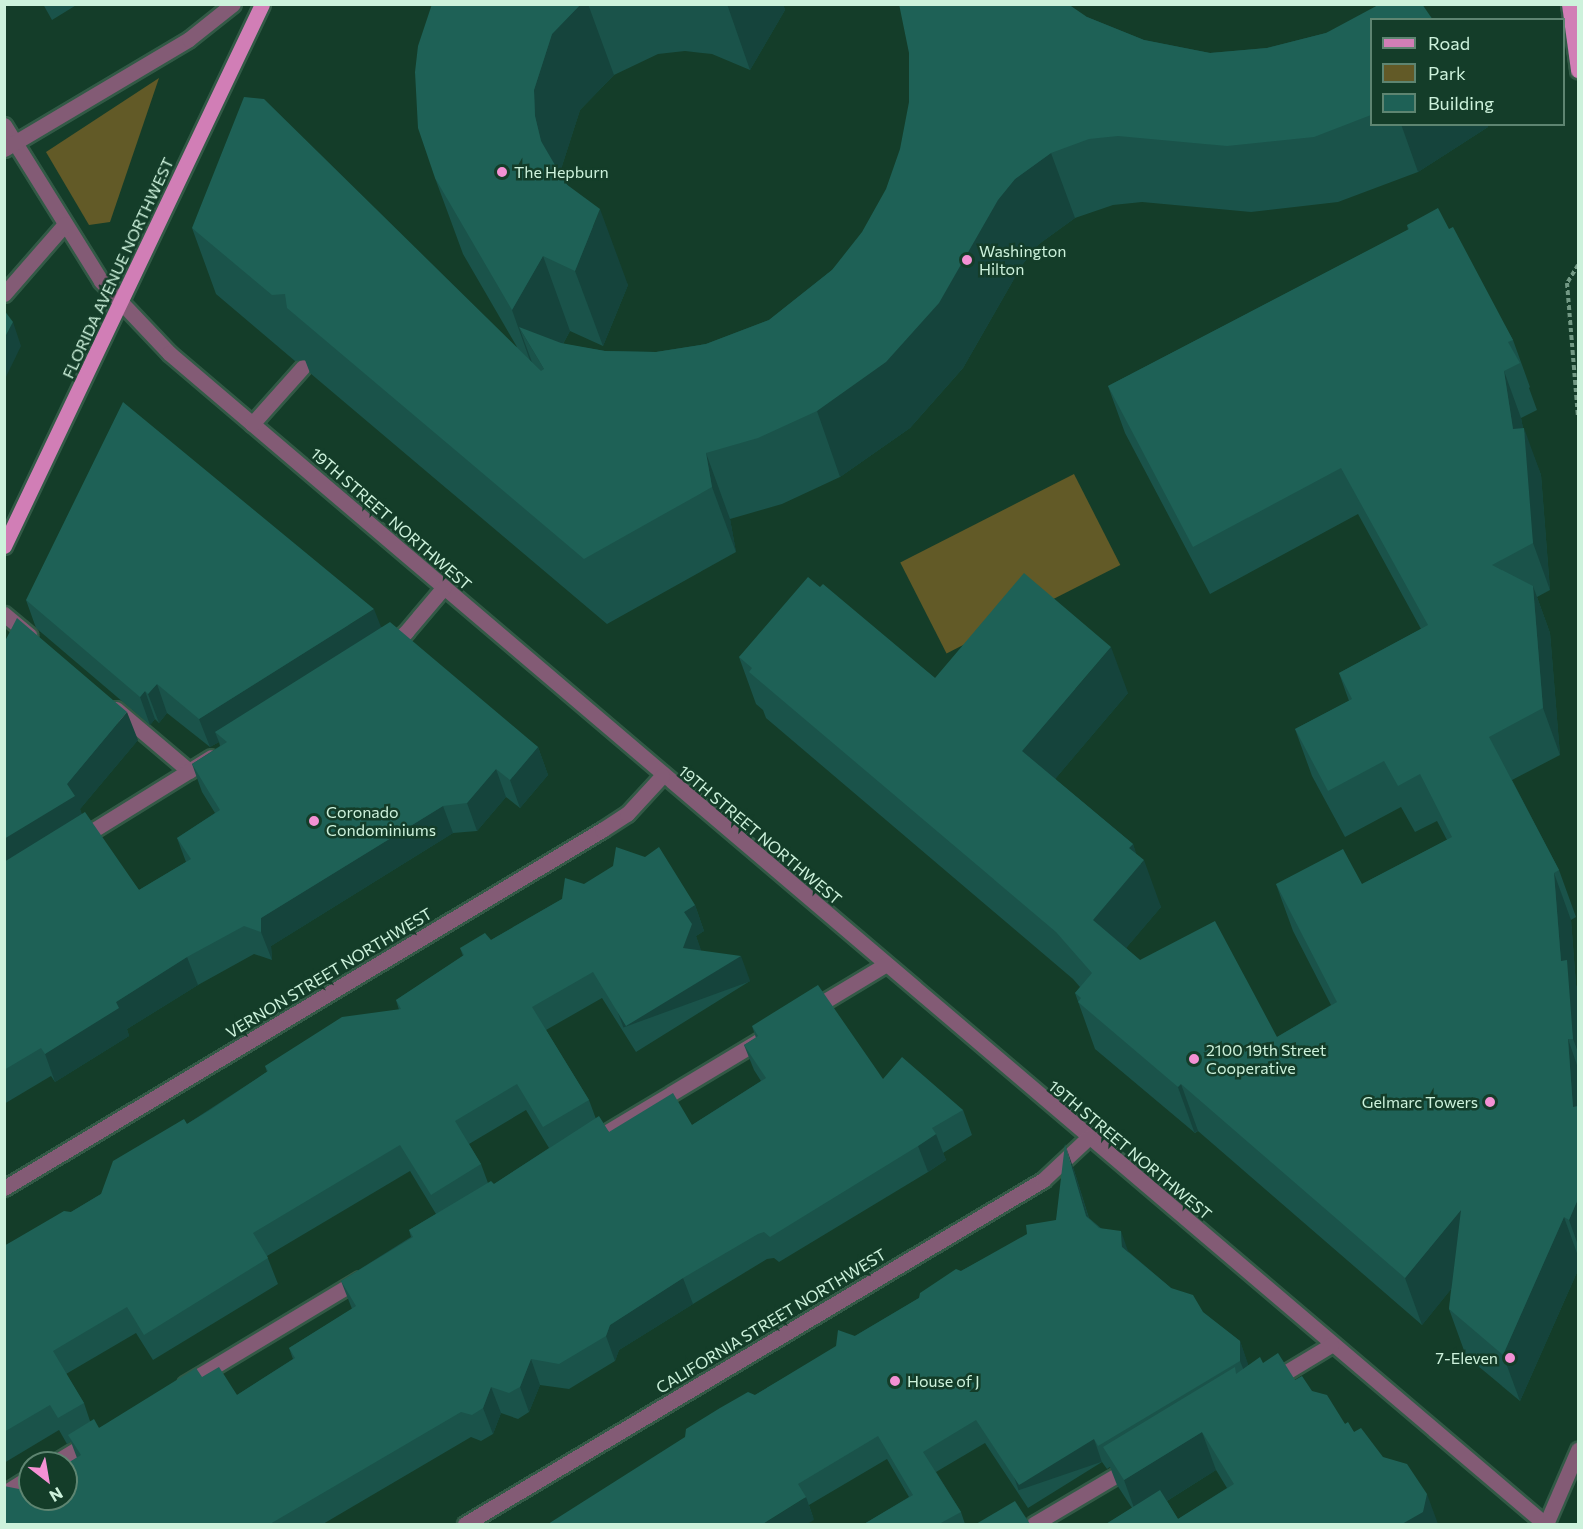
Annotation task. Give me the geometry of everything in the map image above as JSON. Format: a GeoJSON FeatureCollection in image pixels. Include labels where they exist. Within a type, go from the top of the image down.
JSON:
{"type":"FeatureCollection","features":[{"type":"Feature","properties":{"kind":"main road","name":"FLORIDA AVENUE NORTHWEST"},"geometry":{"type":"LineString","coordinates":[[4,546],[121,305],[262,4]]}},
{"type":"Feature","properties":{"kind":"main road"},"geometry":{"type":"LineString","coordinates":[[1569,4],[1578,69]]}},
{"type":"Feature","properties":{"kind":"street"},"geometry":{"type":"LineString","coordinates":[[10,146],[189,39],[233,4]]}},
{"type":"Feature","properties":{"kind":"street","name":"19TH STREET NORTHWEST"},"geometry":{"type":"LineString","coordinates":[[4,125],[10,146],[121,305],[169,353],[444,587],[662,777],[1545,1524]]}},
{"type":"Feature","properties":{"kind":"street"},"geometry":{"type":"LineString","coordinates":[[4,294],[65,224]]}},
{"type":"Feature","properties":{"kind":"street"},"geometry":{"type":"LineString","coordinates":[[252,424],[303,367]]}},
{"type":"Feature","properties":{"kind":"street"},"geometry":{"type":"LineString","coordinates":[[380,654],[406,632],[444,587]]}},
{"type":"Feature","properties":{"kind":"street"},"geometry":{"type":"LineString","coordinates":[[4,614],[39,643]]}},
{"type":"Feature","properties":{"kind":"street"},"geometry":{"type":"LineString","coordinates":[[100,696],[189,771]]}},
{"type":"Feature","properties":{"kind":"street"},"geometry":{"type":"LineString","coordinates":[[63,849],[229,747]]}},
{"type":"Feature","properties":{"kind":"street","name":"VERNON STREET NORTHWEST"},"geometry":{"type":"LineString","coordinates":[[4,1188],[602,830],[627,814],[662,777]]}},
{"type":"Feature","properties":{"kind":"street"},"geometry":{"type":"LineString","coordinates":[[800,1016],[885,965]]}},
{"type":"Feature","properties":{"kind":"street"},"geometry":{"type":"LineString","coordinates":[[575,1151],[779,1028]]}},
{"type":"Feature","properties":{"kind":"street","name":"CALIFORNIA STREET NORTHWEST"},"geometry":{"type":"LineString","coordinates":[[465,1524],[1043,1180],[1088,1138]]}},
{"type":"Feature","properties":{"kind":"street"},"geometry":{"type":"LineString","coordinates":[[166,1396],[371,1273]]}},
{"type":"Feature","properties":{"kind":"street"},"geometry":{"type":"LineString","coordinates":[[1258,1389],[1331,1345]]}},
{"type":"Feature","properties":{"kind":"street"},"geometry":{"type":"LineString","coordinates":[[74,1451],[105,1432]]}},
{"type":"Feature","properties":{"kind":"street"},"geometry":{"type":"LineString","coordinates":[[1545,1524],[1578,1450]]}},
{"type":"Feature","properties":{"kind":"street"},"geometry":{"type":"LineString","coordinates":[[1034,1524],[1150,1455]]}},
{"type":"Feature","properties":{"kind":"street"},"geometry":{"type":"LineString","coordinates":[[4,1493],[18,1484]]}},
{"type":"Feature","properties":{"kind":"path"},"geometry":{"type":"LineString","coordinates":[[1578,264],[1567,283],[1578,416]]}},
{"type":"Feature","properties":{"kind":"green space"},"geometry":{"type":"Polygon","coordinates":[[[159,78],[110,222],[89,225],[46,152],[159,78]]]}},
{"type":"Feature","properties":{"kind":"green space"},"geometry":{"type":"Polygon","coordinates":[[[1074,474],[1120,565],[947,653],[900,563],[1074,474]]]}},
{"type":"Feature","properties":{"kind":"building"},"geometry":{"type":"Polygon","coordinates":[[[432,4],[581,4],[552,34],[534,90],[535,116],[541,141],[566,184],[600,209],[575,271],[543,256],[512,310],[435,178],[418,128],[415,72],[418,46],[432,4]]]}},
{"type":"Feature","properties":{"kind":"building"},"geometry":{"type":"Polygon","coordinates":[[[899,4],[1068,4],[1087,17],[1144,40],[1210,53],[1267,48],[1326,33],[1380,4],[1422,4],[1432,18],[1370,18],[1370,115],[1314,137],[1227,146],[1118,136],[1089,139],[1051,153],[1015,179],[998,200],[939,303],[886,362],[817,411],[758,438],[706,453],[712,487],[584,559],[287,308],[285,294],[272,295],[192,228],[244,97],[264,99],[541,371],[544,369],[519,327],[561,343],[605,351],[656,352],[706,344],[769,320],[832,270],[862,232],[886,189],[900,149],[909,102],[909,53],[899,4]]]}},
{"type":"Feature","properties":{"kind":"building"},"geometry":{"type":"Polygon","coordinates":[[[1438,208],[1449,229],[1453,227],[1513,340],[1508,342],[1520,363],[1504,371],[1513,429],[1524,428],[1533,543],[1492,565],[1533,586],[1543,708],[1489,737],[1559,870],[1554,873],[1561,961],[1567,960],[1573,1039],[1568,1039],[1573,1107],[1578,1106],[1578,1199],[1569,1220],[1564,1217],[1503,1355],[1449,1309],[1461,1210],[1405,1278],[1181,1084],[1178,1087],[1078,1002],[1081,998],[1075,993],[1092,973],[1056,932],[749,672],[752,668],[739,657],[808,577],[820,587],[823,584],[935,678],[1024,573],[1111,647],[1022,751],[1133,844],[1129,848],[1144,860],[1093,920],[1140,960],[1215,921],[1277,1037],[1337,1002],[1276,884],[1343,849],[1362,884],[1452,837],[1420,774],[1398,786],[1384,761],[1328,791],[1295,729],[1352,699],[1339,673],[1428,625],[1341,468],[1193,547],[1108,386],[1409,229],[1407,225],[1438,208]]]}},
{"type":"Feature","properties":{"kind":"building"},"geometry":{"type":"Polygon","coordinates":[[[4,310],[13,322],[4,339],[4,310]]]}},
{"type":"Feature","properties":{"kind":"building"},"geometry":{"type":"Polygon","coordinates":[[[123,402],[374,609],[199,719],[157,684],[148,694],[145,691],[140,697],[26,600],[123,402]]]}},
{"type":"Feature","properties":{"kind":"building"},"geometry":{"type":"Polygon","coordinates":[[[17,618],[127,712],[67,784],[75,796],[4,839],[4,643],[17,618]]]}},
{"type":"Feature","properties":{"kind":"building"},"geometry":{"type":"Polygon","coordinates":[[[390,622],[538,747],[510,780],[496,769],[467,803],[443,806],[261,918],[261,932],[244,926],[187,957],[116,1002],[119,1008],[45,1054],[41,1048],[4,1070],[4,862],[85,812],[139,890],[191,859],[177,838],[220,810],[192,764],[227,742],[215,732],[390,622]]]}},
{"type":"Feature","properties":{"kind":"building"},"geometry":{"type":"Polygon","coordinates":[[[616,847],[645,857],[659,847],[695,905],[684,912],[692,924],[683,948],[741,956],[626,1026],[593,972],[532,1007],[589,1100],[543,1127],[517,1084],[455,1121],[481,1164],[431,1195],[400,1145],[253,1233],[268,1258],[144,1335],[127,1307],[53,1351],[84,1403],[58,1418],[50,1405],[4,1432],[4,1246],[64,1211],[71,1212],[101,1194],[113,1161],[184,1119],[187,1124],[210,1110],[268,1071],[265,1066],[342,1017],[401,1009],[396,1000],[464,955],[460,948],[485,933],[491,940],[562,899],[565,878],[584,884],[613,866],[616,847]]]}},
{"type":"Feature","properties":{"kind":"building"},"geometry":{"type":"Polygon","coordinates":[[[818,985],[883,1079],[902,1057],[963,1110],[932,1128],[936,1134],[918,1146],[770,1237],[764,1232],[758,1234],[683,1278],[610,1325],[606,1336],[559,1364],[531,1359],[520,1387],[509,1393],[491,1387],[483,1408],[472,1415],[461,1412],[270,1524],[4,1524],[4,1486],[18,1489],[18,1511],[78,1511],[78,1457],[81,1455],[68,1435],[94,1419],[99,1428],[196,1368],[202,1377],[219,1367],[237,1395],[295,1358],[289,1348],[356,1306],[341,1281],[413,1237],[409,1230],[491,1181],[494,1184],[599,1116],[609,1132],[673,1093],[692,1125],[766,1078],[744,1045],[758,1036],[752,1026],[818,985]]]}},
{"type":"Feature","properties":{"kind":"building"},"geometry":{"type":"Polygon","coordinates":[[[1065,1144],[1086,1216],[1099,1228],[1121,1231],[1122,1247],[1171,1288],[1193,1295],[1203,1312],[1240,1341],[1240,1361],[1098,1446],[1094,1439],[1019,1485],[976,1420],[923,1452],[961,1512],[939,1524],[864,1524],[913,1495],[878,1436],[798,1484],[806,1497],[763,1524],[548,1524],[685,1437],[686,1429],[748,1392],[755,1395],[836,1346],[838,1330],[855,1336],[919,1298],[920,1293],[956,1269],[961,1271],[1027,1234],[1026,1225],[1056,1220],[1065,1144]]]}},
{"type":"Feature","properties":{"kind":"building"},"geometry":{"type":"Polygon","coordinates":[[[1278,1353],[1295,1380],[1302,1376],[1312,1391],[1327,1395],[1345,1424],[1348,1422],[1354,1432],[1361,1428],[1383,1457],[1407,1464],[1427,1494],[1423,1512],[1402,1524],[1106,1524],[1160,1490],[1178,1519],[1234,1484],[1202,1432],[1124,1480],[1103,1447],[1235,1367],[1236,1374],[1260,1357],[1263,1363],[1278,1353]]]}},
{"type":"Feature","properties":{"kind":"building"},"geometry":{"type":"Polygon","coordinates":[[[1015,1501],[1030,1524],[976,1524],[1015,1501]]]}},
{"type":"Feature","properties":{"kind":"place","name":"The Hepburn"},"geometry":{"type":"Point","coordinates":[502,172]}},
{"type":"Feature","properties":{"kind":"place","name":"Washington Hilton"},"geometry":{"type":"Point","coordinates":[967,260]}},
{"type":"Feature","properties":{"kind":"place","name":"Coronado Condominiums"},"geometry":{"type":"Point","coordinates":[314,821]}},
{"type":"Feature","properties":{"kind":"place","name":"2100 19th Street Cooperative"},"geometry":{"type":"Point","coordinates":[1194,1059]}},
{"type":"Feature","properties":{"kind":"place","name":"Gelmarc Towers"},"geometry":{"type":"Point","coordinates":[1490,1102]}},
{"type":"Feature","properties":{"kind":"place","name":"7-Eleven"},"geometry":{"type":"Point","coordinates":[1510,1358]}},
{"type":"Feature","properties":{"kind":"place","name":"House of J"},"geometry":{"type":"Point","coordinates":[895,1381]}}]}
